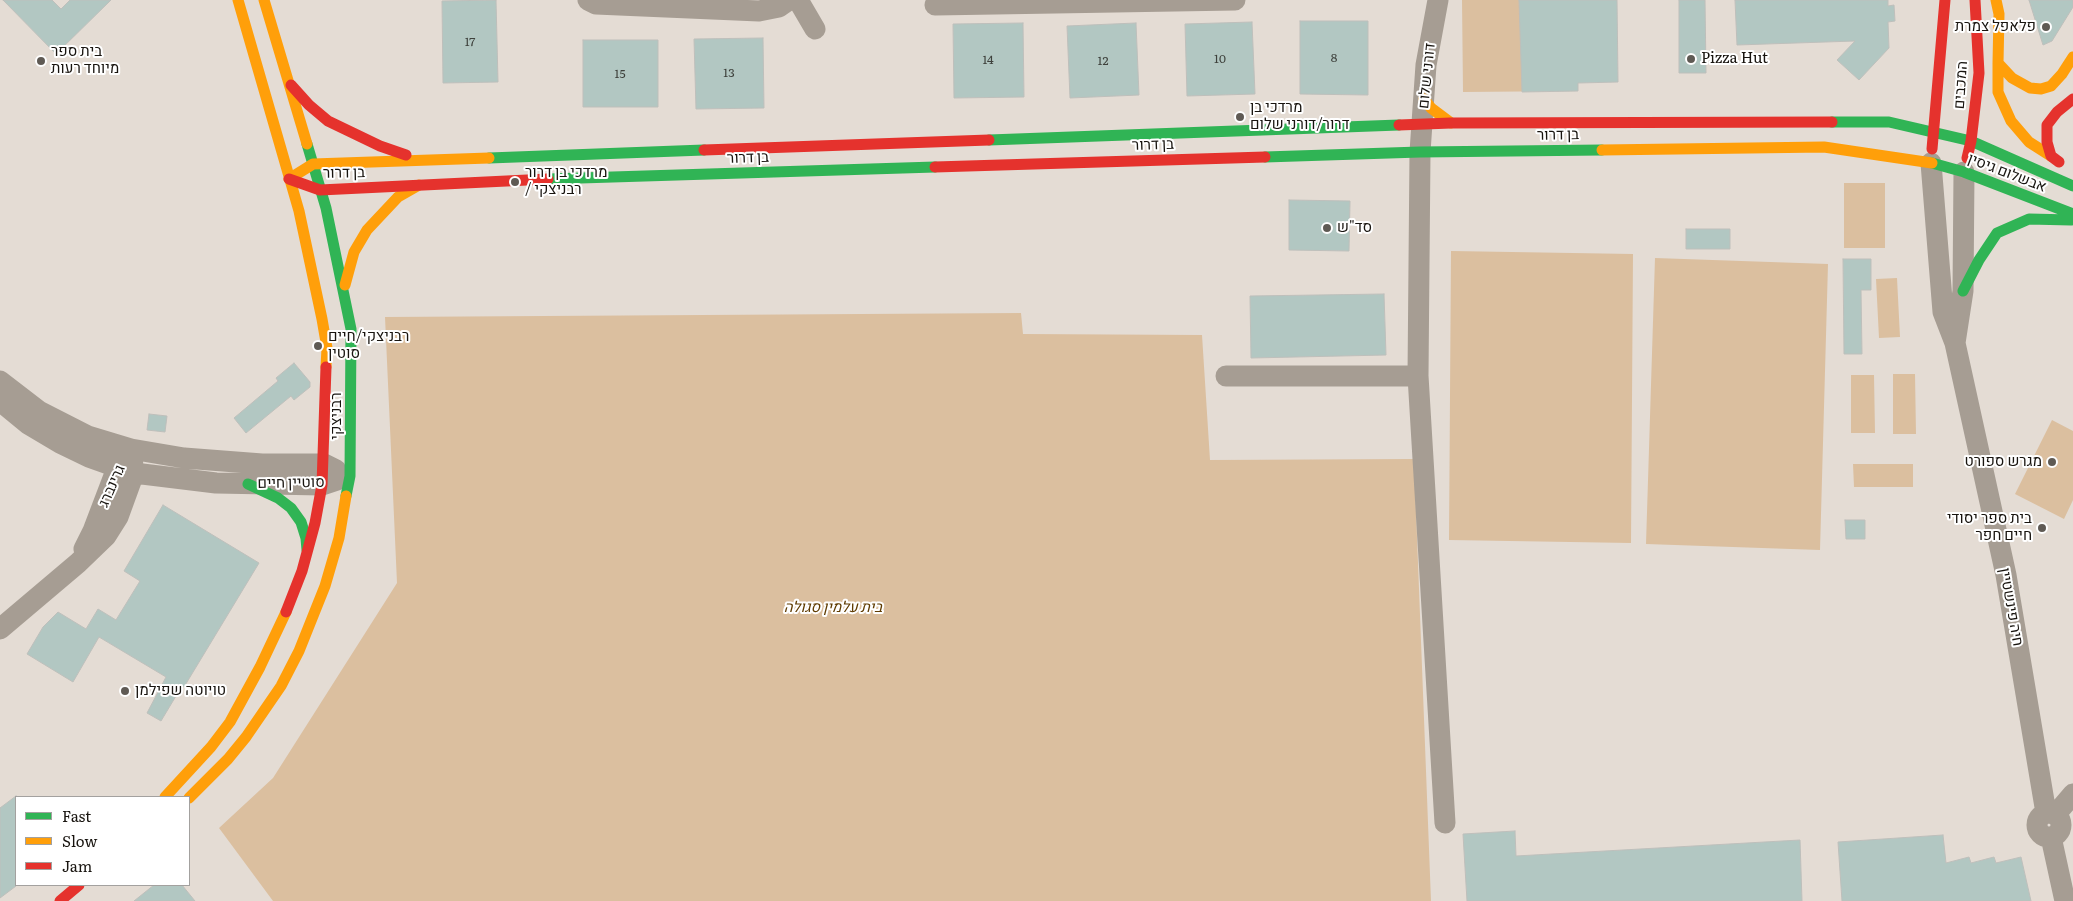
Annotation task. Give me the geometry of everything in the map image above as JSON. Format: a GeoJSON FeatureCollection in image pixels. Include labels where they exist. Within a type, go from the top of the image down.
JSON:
{"type":"FeatureCollection","features":[{"type":"Feature","properties":{"kind":"street","name":"רבניצקי"},"geometry":{"type":"LineString","coordinates":[[166,796],[211,747],[230,722],[281,625],[294,595],[307,554],[323,475],[327,348],[299,211],[238,0]]}},
{"type":"Feature","properties":{"kind":"street","name":"רבניצקי"},"geometry":{"type":"LineString","coordinates":[[190,797],[228,759],[246,737],[281,686],[299,652],[319,603],[339,538],[350,476],[351,329],[340,271],[320,190],[264,0]]}},
{"type":"Feature","properties":{"kind":"street"},"geometry":{"type":"LineString","coordinates":[[588,0],[596,4],[759,11],[779,7],[789,0]]}},
{"type":"Feature","properties":{"kind":"street"},"geometry":{"type":"LineString","coordinates":[[798,0],[815,29]]}},
{"type":"Feature","properties":{"kind":"street"},"geometry":{"type":"LineString","coordinates":[[935,4],[1235,0]]}},
{"type":"Feature","properties":{"kind":"street","name":"דורני שלום"},"geometry":{"type":"LineString","coordinates":[[1438,0],[1426,65],[1420,152],[1418,376],[1445,823]]}},
{"type":"Feature","properties":{"kind":"street","name":"המכבים"},"geometry":{"type":"LineString","coordinates":[[1930,163],[1935,132],[1944,0]]}},
{"type":"Feature","properties":{"kind":"street","name":"המכבים"},"geometry":{"type":"LineString","coordinates":[[1964,172],[1971,141],[1979,73],[1975,0]]}},
{"type":"Feature","properties":{"kind":"street"},"geometry":{"type":"LineString","coordinates":[[1996,0],[1999,14],[1998,92],[2011,121],[2029,142],[2066,166]]}},
{"type":"Feature","properties":{"kind":"street"},"geometry":{"type":"LineString","coordinates":[[1924,100],[1936,83],[1941,50]]}},
{"type":"Feature","properties":{"kind":"street"},"geometry":{"type":"LineString","coordinates":[[1998,63],[2012,78],[2030,88],[2041,89],[2051,86],[2062,74],[2073,57]]}},
{"type":"Feature","properties":{"kind":"street"},"geometry":{"type":"LineString","coordinates":[[288,82],[309,105],[328,121],[380,146],[424,160]]}},
{"type":"Feature","properties":{"kind":"street"},"geometry":{"type":"LineString","coordinates":[[1424,99],[1436,112],[1451,123]]}},
{"type":"Feature","properties":{"kind":"street"},"geometry":{"type":"LineString","coordinates":[[2051,156],[2047,142],[2047,125],[2056,112],[2073,99]]}},
{"type":"Feature","properties":{"kind":"street"},"geometry":{"type":"LineString","coordinates":[[1889,122],[1904,116]]}},
{"type":"Feature","properties":{"kind":"street","name":"בן דרור"},"geometry":{"type":"LineString","coordinates":[[289,180],[313,164],[1451,123],[1889,122],[1935,132]]}},
{"type":"Feature","properties":{"kind":"street","name":"אבשלום גיסין"},"geometry":{"type":"LineString","coordinates":[[1935,132],[1971,141],[2073,186]]}},
{"type":"Feature","properties":{"kind":"street","name":"בן דרור"},"geometry":{"type":"LineString","coordinates":[[289,180],[320,190],[418,185],[1420,152],[1824,146],[1930,163]]}},
{"type":"Feature","properties":{"kind":"street","name":"אבשלום גיסין"},"geometry":{"type":"LineString","coordinates":[[1930,163],[1964,172],[2073,214]]}},
{"type":"Feature","properties":{"kind":"street","name":"חיה פינשטיין"},"geometry":{"type":"LineString","coordinates":[[1930,163],[1943,312],[1955,343],[2006,575],[2051,814],[2059,818],[2061,826],[2058,833],[2051,837],[2065,901]]}},
{"type":"Feature","properties":{"kind":"street","name":"חיה פינשטיין"},"geometry":{"type":"LineString","coordinates":[[1955,343],[1963,291],[1964,172]]}},
{"type":"Feature","properties":{"kind":"street"},"geometry":{"type":"LineString","coordinates":[[343,291],[354,252],[367,230],[398,197],[418,185]]}},
{"type":"Feature","properties":{"kind":"street"},"geometry":{"type":"LineString","coordinates":[[1963,291],[1979,260],[1997,233],[2029,219],[2073,220]]}},
{"type":"Feature","properties":{"kind":"street"},"geometry":{"type":"LineString","coordinates":[[1226,376],[1418,376]]}},
{"type":"Feature","properties":{"kind":"street","name":"סוטיין חיים"},"geometry":{"type":"LineString","coordinates":[[0,381],[39,411],[88,436],[131,450],[184,458],[262,464],[323,475],[350,476]]}},
{"type":"Feature","properties":{"kind":"street","name":"סוטיין חיים"},"geometry":{"type":"LineString","coordinates":[[0,402],[28,424],[60,443],[89,457],[125,470],[172,479],[248,484],[323,475]]}},
{"type":"Feature","properties":{"kind":"street","name":"גרינברג"},"geometry":{"type":"LineString","coordinates":[[0,629],[78,563],[106,536],[118,517],[125,470],[131,450]]}},
{"type":"Feature","properties":{"kind":"street"},"geometry":{"type":"LineString","coordinates":[[248,484],[278,498],[291,508],[301,522],[306,538],[307,554]]}},
{"type":"Feature","properties":{"kind":"street"},"geometry":{"type":"LineString","coordinates":[[2051,814],[2073,794]]}},
{"type":"Feature","properties":{"kind":"street"},"geometry":{"type":"LineString","coordinates":[[60,901],[79,886]]}},
{"type":"Feature","properties":{"kind":"green space"},"geometry":{"type":"Polygon","coordinates":[[[1462,0],[1577,0],[1578,91],[1463,92],[1462,0]]]}},
{"type":"Feature","properties":{"kind":"green space"},"geometry":{"type":"Polygon","coordinates":[[[1844,183],[1885,183],[1885,248],[1844,248],[1844,183]]]}},
{"type":"Feature","properties":{"kind":"green space"},"geometry":{"type":"Polygon","coordinates":[[[1451,251],[1633,254],[1631,543],[1449,540],[1451,251]]]}},
{"type":"Feature","properties":{"kind":"green space"},"geometry":{"type":"Polygon","coordinates":[[[1655,258],[1828,264],[1820,550],[1646,544],[1655,258]]]}},
{"type":"Feature","properties":{"kind":"green space"},"geometry":{"type":"Polygon","coordinates":[[[1897,278],[1900,337],[1879,338],[1876,279],[1897,278]]]}},
{"type":"Feature","properties":{"kind":"green space","name":"בית עלמין סגולה"},"geometry":{"type":"Polygon","coordinates":[[[1021,313],[1023,334],[1202,335],[1210,460],[1414,459],[1431,901],[273,901],[219,828],[273,778],[397,583],[385,317],[1021,313]]]}},
{"type":"Feature","properties":{"kind":"green space"},"geometry":{"type":"Polygon","coordinates":[[[1893,374],[1915,374],[1916,434],[1893,434],[1893,374]]]}},
{"type":"Feature","properties":{"kind":"green space"},"geometry":{"type":"Polygon","coordinates":[[[1851,375],[1874,375],[1875,433],[1851,433],[1851,375]]]}},
{"type":"Feature","properties":{"kind":"green space","name":"מגרש ספורט"},"geometry":{"type":"Polygon","coordinates":[[[2052,420],[2073,431],[2073,500],[2064,519],[2015,494],[2052,420]]]}},
{"type":"Feature","properties":{"kind":"green space"},"geometry":{"type":"Polygon","coordinates":[[[1853,464],[1913,464],[1913,487],[1854,487],[1853,464]]]}},
{"type":"Feature","properties":{"kind":"building"},"geometry":{"type":"Polygon","coordinates":[[[3,0],[52,0],[61,9],[70,0],[111,0],[56,54],[3,0]]]}},
{"type":"Feature","properties":{"kind":"building"},"geometry":{"type":"Polygon","coordinates":[[[496,0],[498,82],[443,83],[442,1],[496,0]]]}},
{"type":"Feature","properties":{"kind":"building"},"geometry":{"type":"Polygon","coordinates":[[[1519,0],[1617,0],[1618,82],[1578,83],[1578,91],[1522,92],[1519,0]]]}},
{"type":"Feature","properties":{"kind":"building"},"geometry":{"type":"Polygon","coordinates":[[[1679,0],[1705,0],[1706,73],[1679,73],[1679,0]]]}},
{"type":"Feature","properties":{"kind":"building"},"geometry":{"type":"Polygon","coordinates":[[[1735,0],[1888,0],[1888,6],[1894,5],[1895,21],[1888,22],[1889,48],[1859,80],[1837,60],[1855,41],[1737,45],[1735,0]]]}},
{"type":"Feature","properties":{"kind":"building"},"geometry":{"type":"Polygon","coordinates":[[[2029,0],[2073,0],[2073,7],[2052,41],[2043,45],[2029,0]]]}},
{"type":"Feature","properties":{"kind":"building"},"geometry":{"type":"Polygon","coordinates":[[[1300,21],[1368,21],[1368,95],[1300,94],[1300,21]]]}},
{"type":"Feature","properties":{"kind":"building"},"geometry":{"type":"Polygon","coordinates":[[[1252,22],[1255,94],[1187,96],[1185,24],[1252,22]]]}},
{"type":"Feature","properties":{"kind":"building"},"geometry":{"type":"Polygon","coordinates":[[[1023,23],[1024,97],[954,98],[953,24],[1023,23]]]}},
{"type":"Feature","properties":{"kind":"building"},"geometry":{"type":"Polygon","coordinates":[[[1136,23],[1139,95],[1070,98],[1067,26],[1136,23]]]}},
{"type":"Feature","properties":{"kind":"building"},"geometry":{"type":"Polygon","coordinates":[[[763,38],[764,108],[696,109],[694,39],[763,38]]]}},
{"type":"Feature","properties":{"kind":"building"},"geometry":{"type":"Polygon","coordinates":[[[583,40],[658,40],[658,107],[583,107],[583,40]]]}},
{"type":"Feature","properties":{"kind":"building"},"geometry":{"type":"Polygon","coordinates":[[[1289,200],[1350,201],[1349,251],[1289,250],[1289,200]]]}},
{"type":"Feature","properties":{"kind":"building"},"geometry":{"type":"Polygon","coordinates":[[[1686,229],[1730,229],[1730,249],[1686,249],[1686,229]]]}},
{"type":"Feature","properties":{"kind":"building"},"geometry":{"type":"Polygon","coordinates":[[[1843,259],[1871,259],[1871,290],[1861,290],[1862,354],[1844,354],[1843,259]]]}},
{"type":"Feature","properties":{"kind":"building"},"geometry":{"type":"Polygon","coordinates":[[[1384,294],[1386,355],[1251,358],[1250,296],[1384,294]]]}},
{"type":"Feature","properties":{"kind":"building"},"geometry":{"type":"Polygon","coordinates":[[[294,363],[310,382],[310,387],[294,400],[291,396],[246,433],[234,418],[278,381],[276,378],[294,363]]]}},
{"type":"Feature","properties":{"kind":"building"},"geometry":{"type":"Polygon","coordinates":[[[149,414],[167,416],[165,432],[147,430],[149,414]]]}},
{"type":"Feature","properties":{"kind":"building"},"geometry":{"type":"Polygon","coordinates":[[[163,505],[259,563],[184,687],[182,686],[161,721],[147,713],[166,677],[99,637],[73,682],[27,654],[43,627],[58,612],[86,629],[98,609],[116,620],[140,581],[124,571],[163,505]]]}},
{"type":"Feature","properties":{"kind":"building"},"geometry":{"type":"Polygon","coordinates":[[[1845,520],[1865,520],[1865,539],[1846,539],[1845,520]]]}},
{"type":"Feature","properties":{"kind":"building"},"geometry":{"type":"Polygon","coordinates":[[[15,797],[16,886],[0,898],[0,808],[15,797]]]}},
{"type":"Feature","properties":{"kind":"building"},"geometry":{"type":"Polygon","coordinates":[[[1515,831],[1516,856],[1800,840],[1802,901],[1467,901],[1463,834],[1515,831]]]}},
{"type":"Feature","properties":{"kind":"building"},"geometry":{"type":"Polygon","coordinates":[[[1943,835],[1946,863],[1969,857],[1971,863],[1994,857],[1996,863],[2021,857],[2031,901],[1842,901],[1838,842],[1943,835]]]}},
{"type":"Feature","properties":{"kind":"building"},"geometry":{"type":"Polygon","coordinates":[[[153,886],[183,886],[195,901],[134,901],[153,886]]]}},
{"type":"Feature","properties":{"kind":"traffic: fast"},"geometry":{"type":"LineString","coordinates":[[1832,122],[1889,122],[1971,141],[2073,186]]}},
{"type":"Feature","properties":{"kind":"traffic: fast"},"geometry":{"type":"LineString","coordinates":[[989,140],[1399,125]]}},
{"type":"Feature","properties":{"kind":"traffic: fast"},"geometry":{"type":"LineString","coordinates":[[307,144],[326,208],[351,329],[350,476],[346,496]]}},
{"type":"Feature","properties":{"kind":"traffic: fast"},"geometry":{"type":"LineString","coordinates":[[489,158],[704,150]]}},
{"type":"Feature","properties":{"kind":"traffic: fast"},"geometry":{"type":"LineString","coordinates":[[1265,157],[1420,152],[1602,150]]}},
{"type":"Feature","properties":{"kind":"traffic: fast"},"geometry":{"type":"LineString","coordinates":[[1932,163],[1964,172],[2073,214]]}},
{"type":"Feature","properties":{"kind":"traffic: fast"},"geometry":{"type":"LineString","coordinates":[[548,179],[935,167]]}},
{"type":"Feature","properties":{"kind":"traffic: fast"},"geometry":{"type":"LineString","coordinates":[[1963,291],[1979,260],[1997,233],[2029,219],[2071,220]]}},
{"type":"Feature","properties":{"kind":"traffic: fast"},"geometry":{"type":"LineString","coordinates":[[248,484],[278,498],[291,508],[301,522],[306,538],[307,550]]}},
{"type":"Feature","properties":{"kind":"traffic: slow"},"geometry":{"type":"LineString","coordinates":[[238,0],[299,211],[322,319],[327,348],[326,367]]}},
{"type":"Feature","properties":{"kind":"traffic: slow"},"geometry":{"type":"LineString","coordinates":[[264,0],[307,144]]}},
{"type":"Feature","properties":{"kind":"traffic: slow"},"geometry":{"type":"LineString","coordinates":[[1996,0],[1999,14],[1998,63],[2012,78],[2030,88],[2041,89],[2051,86],[2062,74],[2073,57]]}},
{"type":"Feature","properties":{"kind":"traffic: slow"},"geometry":{"type":"LineString","coordinates":[[1998,63],[1998,92],[2011,121],[2029,142],[2051,156]]}},
{"type":"Feature","properties":{"kind":"traffic: slow"},"geometry":{"type":"LineString","coordinates":[[1424,99],[1431,108],[1451,123]]}},
{"type":"Feature","properties":{"kind":"traffic: slow"},"geometry":{"type":"LineString","coordinates":[[1602,150],[1824,147],[1932,163]]}},
{"type":"Feature","properties":{"kind":"traffic: slow"},"geometry":{"type":"LineString","coordinates":[[289,179],[313,164],[489,158]]}},
{"type":"Feature","properties":{"kind":"traffic: slow"},"geometry":{"type":"LineString","coordinates":[[345,285],[354,252],[367,230],[398,197],[419,185]]}},
{"type":"Feature","properties":{"kind":"traffic: slow"},"geometry":{"type":"LineString","coordinates":[[190,797],[228,759],[246,737],[281,686],[299,651],[325,586],[339,538],[346,496]]}},
{"type":"Feature","properties":{"kind":"traffic: slow"},"geometry":{"type":"LineString","coordinates":[[166,796],[211,747],[230,722],[260,667],[286,612]]}},
{"type":"Feature","properties":{"kind":"traffic: jam"},"geometry":{"type":"LineString","coordinates":[[1932,149],[1945,0]]}},
{"type":"Feature","properties":{"kind":"traffic: jam"},"geometry":{"type":"LineString","coordinates":[[1967,158],[1971,141],[1979,73],[1975,0]]}},
{"type":"Feature","properties":{"kind":"traffic: jam"},"geometry":{"type":"LineString","coordinates":[[291,85],[309,105],[328,121],[380,146],[406,155]]}},
{"type":"Feature","properties":{"kind":"traffic: jam"},"geometry":{"type":"LineString","coordinates":[[2059,162],[2051,156],[2047,142],[2047,125],[2057,112],[2073,99]]}},
{"type":"Feature","properties":{"kind":"traffic: jam"},"geometry":{"type":"LineString","coordinates":[[1399,125],[1451,123],[1832,122]]}},
{"type":"Feature","properties":{"kind":"traffic: jam"},"geometry":{"type":"LineString","coordinates":[[704,150],[989,140]]}},
{"type":"Feature","properties":{"kind":"traffic: jam"},"geometry":{"type":"LineString","coordinates":[[935,167],[1265,157]]}},
{"type":"Feature","properties":{"kind":"traffic: jam"},"geometry":{"type":"LineString","coordinates":[[289,179],[320,190],[548,179]]}},
{"type":"Feature","properties":{"kind":"traffic: jam"},"geometry":{"type":"LineString","coordinates":[[286,612],[302,571],[315,523],[322,485],[326,367]]}},
{"type":"Feature","properties":{"kind":"traffic: jam"},"geometry":{"type":"LineString","coordinates":[[60,901],[78,886]]}},
{"type":"Feature","properties":{"kind":"place","name":"פלאפל צמרת"},"geometry":{"type":"Point","coordinates":[2046,27]}},
{"type":"Feature","properties":{"kind":"place","name":"Pizza Hut"},"geometry":{"type":"Point","coordinates":[1691,59]}},
{"type":"Feature","properties":{"kind":"place","name":"בית ספר מיוחד רעות"},"geometry":{"type":"Point","coordinates":[41,61]}},
{"type":"Feature","properties":{"kind":"place","name":"מרדכי בן דרור/דורני שלום"},"geometry":{"type":"Point","coordinates":[1240,117]}},
{"type":"Feature","properties":{"kind":"place","name":"מרדכי בן דרור / רבניצקי"},"geometry":{"type":"Point","coordinates":[515,182]}},
{"type":"Feature","properties":{"kind":"place","name":"סד\"ש"},"geometry":{"type":"Point","coordinates":[1327,228]}},
{"type":"Feature","properties":{"kind":"place","name":"רבניצקי/חיים סוטין"},"geometry":{"type":"Point","coordinates":[318,346]}},
{"type":"Feature","properties":{"kind":"place","name":"מגרש ספורט"},"geometry":{"type":"Point","coordinates":[2052,462]}},
{"type":"Feature","properties":{"kind":"place","name":"בית ספר יסודי חיים חפר"},"geometry":{"type":"Point","coordinates":[2042,528]}},
{"type":"Feature","properties":{"kind":"place","name":"טויוטה שפילמן"},"geometry":{"type":"Point","coordinates":[125,691]}}]}
